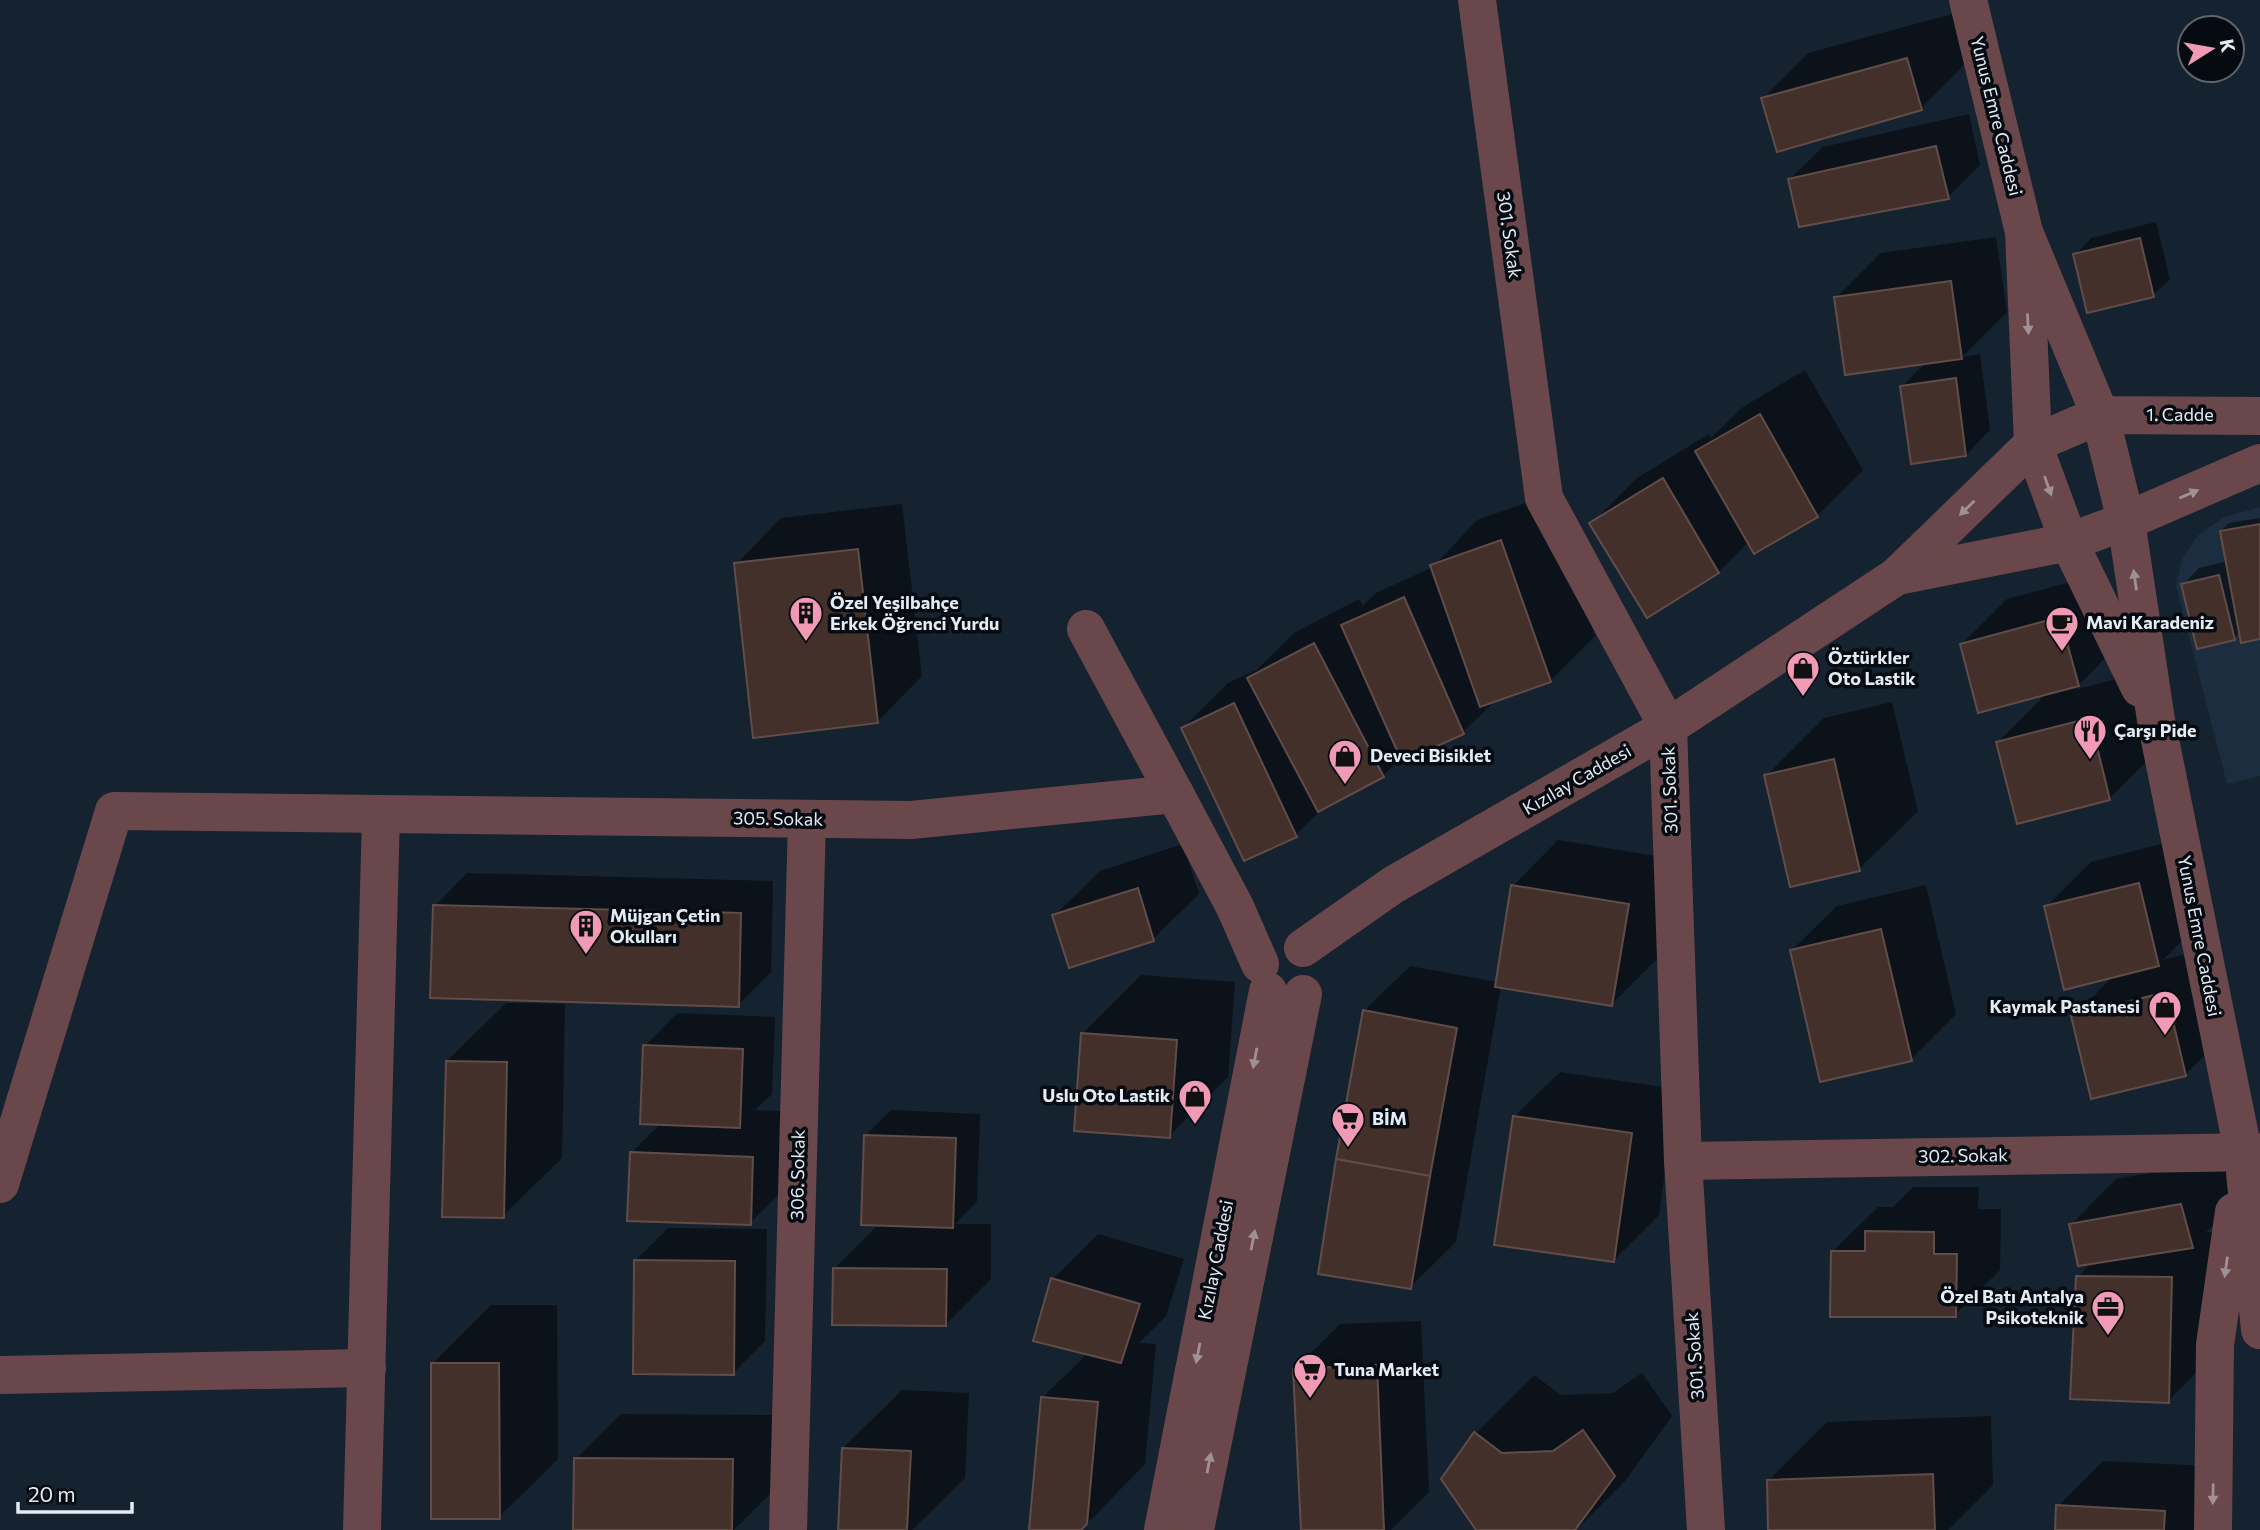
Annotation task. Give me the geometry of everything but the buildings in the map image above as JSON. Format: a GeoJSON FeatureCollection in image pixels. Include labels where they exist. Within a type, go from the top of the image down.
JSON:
{"type":"FeatureCollection","features":[{"type":"Feature","properties":{"kind":"street","name":"301. Sokak"},"geometry":{"type":"LineString","coordinates":[[1476,0],[1544,498],[1668,727],[1683,1161],[1706,1530]]}},
{"type":"Feature","properties":{"kind":"street","name":"Yunus Emre Caddesi"},"geometry":{"type":"LineString","coordinates":[[1968,0],[2024,232],[2100,415],[2126,521],[2155,720],[2252,1151],[2260,1330]]}},
{"type":"Feature","properties":{"kind":"street","name":"Yunus Emre Caddesi"},"geometry":{"type":"LineString","coordinates":[[2024,232],[2033,444],[2068,542],[2155,720]]}},
{"type":"Feature","properties":{"kind":"street","name":"1. Cadde"},"geometry":{"type":"LineString","coordinates":[[2100,415],[2260,416]]}},
{"type":"Feature","properties":{"kind":"street"},"geometry":{"type":"LineString","coordinates":[[2033,444],[2100,415]]}},
{"type":"Feature","properties":{"kind":"street","name":"Kızılay Caddesi"},"geometry":{"type":"LineString","coordinates":[[1163,1530],[1289,968],[1393,885],[1668,727],[1897,576],[2033,444]]}},
{"type":"Feature","properties":{"kind":"street"},"geometry":{"type":"LineString","coordinates":[[2126,521],[2260,463]]}},
{"type":"Feature","properties":{"kind":"street","name":"Kızılay Caddesi"},"geometry":{"type":"LineString","coordinates":[[1897,576],[2068,542],[2126,521]]}},
{"type":"Feature","properties":{"kind":"street"},"geometry":{"type":"LineString","coordinates":[[1086,629],[1235,906],[1289,968]]}},
{"type":"Feature","properties":{"kind":"street","name":"305. Sokak"},"geometry":{"type":"LineString","coordinates":[[0,1184],[114,811],[911,820],[1174,794]]}},
{"type":"Feature","properties":{"kind":"street"},"geometry":{"type":"LineString","coordinates":[[362,1530],[381,814]]}},
{"type":"Feature","properties":{"kind":"street","name":"306. Sokak"},"geometry":{"type":"LineString","coordinates":[[788,1530],[807,819]]}},
{"type":"Feature","properties":{"kind":"street","name":"Kızılay Caddesi"},"geometry":{"type":"LineString","coordinates":[[1195,1530],[1289,968]]}},
{"type":"Feature","properties":{"kind":"street","name":"Yunus Emre Caddesi"},"geometry":{"type":"LineString","coordinates":[[2213,1530],[2215,1345],[2252,1151]]}},
{"type":"Feature","properties":{"kind":"street","name":"302. Sokak"},"geometry":{"type":"LineString","coordinates":[[1683,1161],[2252,1151]]}},
{"type":"Feature","properties":{"kind":"street"},"geometry":{"type":"LineString","coordinates":[[0,1376],[367,1368]]}},
{"type":"Feature","properties":{"kind":"shaded area"},"geometry":{"type":"Polygon","coordinates":[[[2260,507],[2260,776],[2227,784],[2176,586],[2182,559],[2198,535],[2224,517],[2260,507]]]}},
{"type":"Feature","properties":{"kind":"place","name":"Özel Yeşilbahçe Erkek Öğrenci Yurdu"},"geometry":{"type":"Point","coordinates":[806,643]}},
{"type":"Feature","properties":{"kind":"place","name":"Mavi Karadeniz"},"geometry":{"type":"Point","coordinates":[2062,653]}},
{"type":"Feature","properties":{"kind":"place","name":"Öztürkler Oto Lastik"},"geometry":{"type":"Point","coordinates":[1803,698]}},
{"type":"Feature","properties":{"kind":"place","name":"Çarşı Pide"},"geometry":{"type":"Point","coordinates":[2090,761]}},
{"type":"Feature","properties":{"kind":"place","name":"Deveci Bisiklet"},"geometry":{"type":"Point","coordinates":[1345,786]}},
{"type":"Feature","properties":{"kind":"place","name":"Müjgan Çetin Okulları"},"geometry":{"type":"Point","coordinates":[586,956]}},
{"type":"Feature","properties":{"kind":"place","name":"Kaymak Pastanesi"},"geometry":{"type":"Point","coordinates":[2165,1037]}},
{"type":"Feature","properties":{"kind":"place","name":"Uslu Oto Lastik"},"geometry":{"type":"Point","coordinates":[1195,1126]}},
{"type":"Feature","properties":{"kind":"place","name":"BİM"},"geometry":{"type":"Point","coordinates":[1348,1149]}},
{"type":"Feature","properties":{"kind":"place","name":"Özel Batı Antalya Psikoteknik"},"geometry":{"type":"Point","coordinates":[2108,1337]}},
{"type":"Feature","properties":{"kind":"place","name":"Tuna Market"},"geometry":{"type":"Point","coordinates":[1310,1400]}}]}
